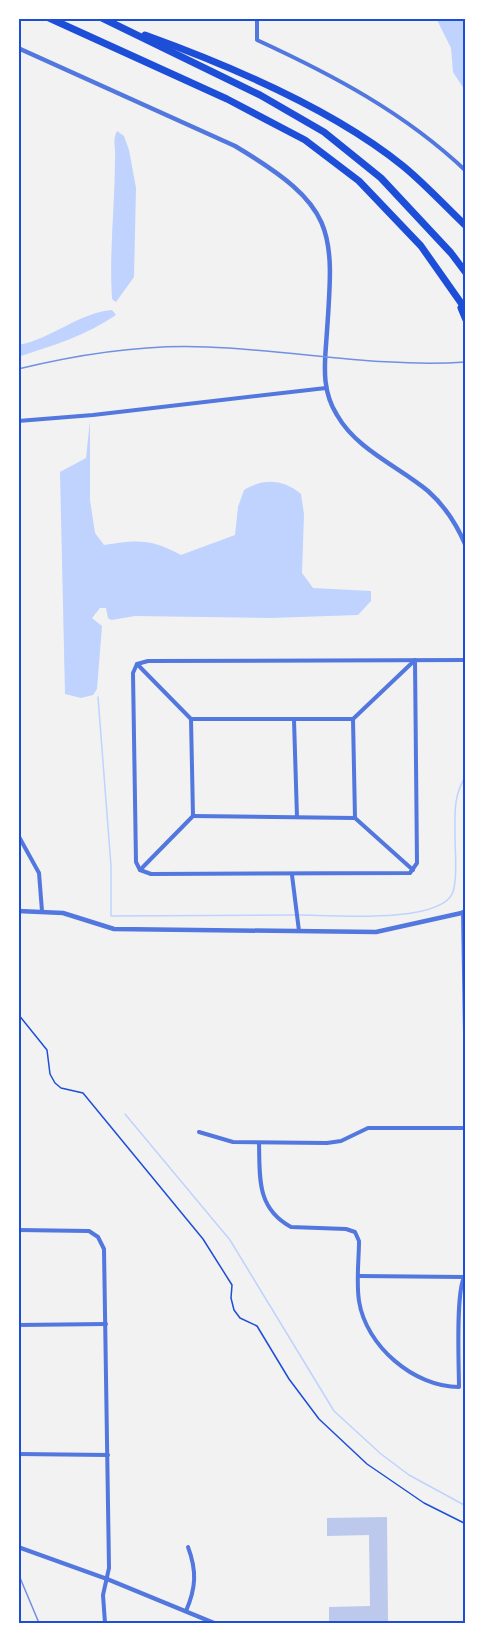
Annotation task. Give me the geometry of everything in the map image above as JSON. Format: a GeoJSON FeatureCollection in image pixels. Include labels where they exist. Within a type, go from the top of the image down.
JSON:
{"type":"FeatureCollection","features":[{"type":"Feature","properties":{"kind":"highway"},"geometry":{"type":"LineString","coordinates":[[49,18],[227,99],[305,140],[359,181],[421,246],[466,310]]}},
{"type":"Feature","properties":{"kind":"highway"},"geometry":{"type":"LineString","coordinates":[[102,18],[260,95],[324,132],[381,178],[451,253],[466,273]]}},
{"type":"Feature","properties":{"kind":"highway"},"geometry":{"type":"LineString","coordinates":[[120,26],[176,46],[270,87],[341,124],[402,165],[466,226]]}},
{"type":"Feature","properties":{"kind":"highway"},"geometry":{"type":"LineString","coordinates":[[453,289],[466,320]]}},
{"type":"Feature","properties":{"kind":"street"},"geometry":{"type":"LineString","coordinates":[[257,18],[257,40],[316,67],[364,94],[413,127],[466,171]]}},
{"type":"Feature","properties":{"kind":"street"},"geometry":{"type":"LineString","coordinates":[[18,48],[235,146],[269,166],[310,201],[320,216],[331,257],[325,358],[326,388],[338,417],[353,436],[436,499],[455,523],[466,546]]}},
{"type":"Feature","properties":{"kind":"street"},"geometry":{"type":"LineString","coordinates":[[18,421],[93,415],[326,388]]}},
{"type":"Feature","properties":{"kind":"street"},"geometry":{"type":"LineString","coordinates":[[191,719],[353,719],[415,660]]}},
{"type":"Feature","properties":{"kind":"street"},"geometry":{"type":"LineString","coordinates":[[415,660],[417,863],[413,870],[405,874],[292,875],[151,874],[140,870],[136,862],[134,669],[137,664],[148,661],[415,660],[466,660]]}},
{"type":"Feature","properties":{"kind":"street"},"geometry":{"type":"LineString","coordinates":[[137,664],[191,719],[193,816],[140,870]]}},
{"type":"Feature","properties":{"kind":"street"},"geometry":{"type":"LineString","coordinates":[[353,719],[355,818]]}},
{"type":"Feature","properties":{"kind":"street"},"geometry":{"type":"LineString","coordinates":[[294,720],[297,817]]}},
{"type":"Feature","properties":{"kind":"street"},"geometry":{"type":"LineString","coordinates":[[193,816],[355,818],[413,870]]}},
{"type":"Feature","properties":{"kind":"street"},"geometry":{"type":"LineString","coordinates":[[18,835],[39,873],[42,911]]}},
{"type":"Feature","properties":{"kind":"street"},"geometry":{"type":"LineString","coordinates":[[292,875],[299,931]]}},
{"type":"Feature","properties":{"kind":"street"},"geometry":{"type":"LineString","coordinates":[[18,911],[63,913],[114,929],[376,932],[411,926],[465,912],[466,1094]]}},
{"type":"Feature","properties":{"kind":"street"},"geometry":{"type":"LineString","coordinates":[[200,1132],[233,1142],[334,1143],[368,1128],[466,1128]]}},
{"type":"Feature","properties":{"kind":"street"},"geometry":{"type":"LineString","coordinates":[[259,1143],[260,1185],[263,1199],[283,1223],[291,1227],[346,1229],[355,1232],[359,1241],[358,1276],[361,1312],[369,1330],[384,1349],[421,1379],[437,1386],[459,1387],[459,1298],[464,1275],[358,1276]]}},
{"type":"Feature","properties":{"kind":"street"},"geometry":{"type":"LineString","coordinates":[[18,1230],[82,1230],[98,1237],[104,1249],[108,1455],[105,1623]]}},
{"type":"Feature","properties":{"kind":"street"},"geometry":{"type":"LineString","coordinates":[[18,1325],[106,1324]]}},
{"type":"Feature","properties":{"kind":"street"},"geometry":{"type":"LineString","coordinates":[[18,1454],[108,1455]]}},
{"type":"Feature","properties":{"kind":"street"},"geometry":{"type":"LineString","coordinates":[[18,1547],[107,1579],[214,1623]]}},
{"type":"Feature","properties":{"kind":"street"},"geometry":{"type":"LineString","coordinates":[[186,1611],[195,1585],[195,1565],[188,1547]]}},
{"type":"Feature","properties":{"kind":"path"},"geometry":{"type":"LineString","coordinates":[[18,1014],[47,1050],[50,1074],[55,1083],[61,1088],[83,1093],[203,1239],[232,1285],[231,1298],[234,1310],[240,1318],[257,1326],[289,1379],[319,1419],[367,1464],[424,1503],[466,1524]]}},
{"type":"Feature","properties":{"kind":"water"},"geometry":{"type":"Polygon","coordinates":[[[436,18],[466,18],[466,92],[453,72],[451,48],[436,18]]]}},
{"type":"Feature","properties":{"kind":"water"},"geometry":{"type":"Polygon","coordinates":[[[117,131],[124,136],[129,150],[136,188],[134,277],[116,302],[112,299],[111,264],[115,176],[114,141],[117,131]]]}},
{"type":"Feature","properties":{"kind":"water"},"geometry":{"type":"Polygon","coordinates":[[[112,310],[116,315],[81,334],[18,357],[18,345],[30,342],[88,316],[112,310]]]}},
{"type":"Feature","properties":{"kind":"water"},"geometry":{"type":"Polygon","coordinates":[[[90,420],[90,500],[95,533],[104,545],[126,542],[152,543],[181,555],[235,535],[238,507],[244,490],[258,483],[280,483],[301,494],[304,514],[302,573],[313,588],[371,591],[371,601],[358,615],[270,618],[135,616],[111,620],[108,618],[106,608],[100,608],[92,618],[102,626],[97,689],[93,695],[81,698],[65,694],[60,472],[86,458],[90,420]]]}},
{"type":"Feature","properties":{"kind":"building"},"geometry":{"type":"Polygon","coordinates":[[[387,1517],[388,1623],[329,1623],[329,1607],[370,1606],[369,1535],[327,1536],[327,1518],[387,1517]]]}},
{"type":"Feature","properties":{"kind":"waterway"},"geometry":{"type":"LineString","coordinates":[[98,697],[111,866],[111,916],[295,915]]}},
{"type":"Feature","properties":{"kind":"waterway"},"geometry":{"type":"LineString","coordinates":[[299,915],[407,914],[428,910],[444,902],[455,886],[456,805],[459,790],[466,776]]}},
{"type":"Feature","properties":{"kind":"waterway"},"geometry":{"type":"LineString","coordinates":[[125,1114],[230,1240],[334,1411],[381,1454],[409,1475],[466,1506]]}},
{"type":"Feature","properties":{"kind":"railway"},"geometry":{"type":"LineString","coordinates":[[18,369],[112,351],[183,346],[401,363],[466,362]]}},
{"type":"Feature","properties":{"kind":"railway"},"geometry":{"type":"LineString","coordinates":[[18,1573],[39,1623]]}}]}
